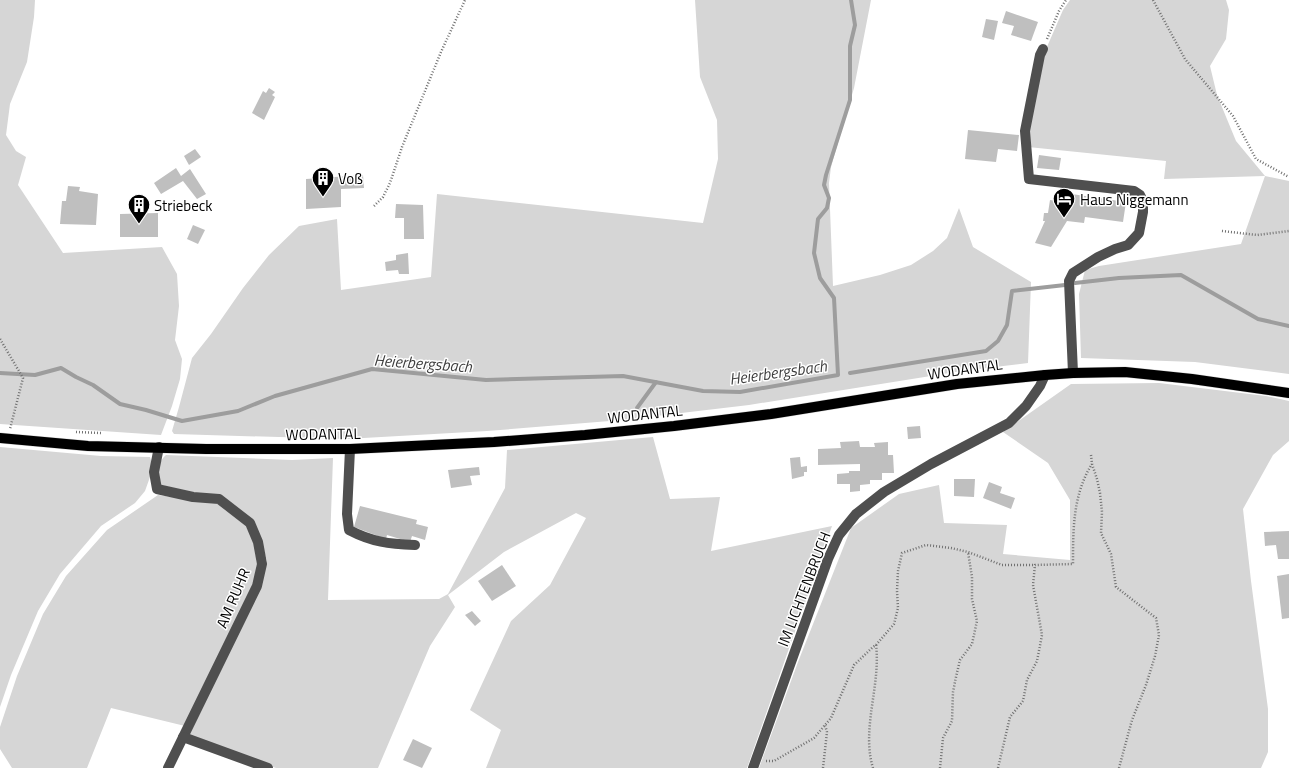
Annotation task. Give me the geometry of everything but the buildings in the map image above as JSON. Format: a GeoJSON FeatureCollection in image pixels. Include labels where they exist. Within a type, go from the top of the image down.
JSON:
{"type":"FeatureCollection","features":[{"type":"Feature","properties":{"kind":"main road","name":"WODANTAL"},"geometry":{"type":"LineString","coordinates":[[4,439],[88,446],[206,449],[350,449],[494,442],[674,426],[786,412],[957,384],[1073,373],[1125,372],[1192,378],[1289,393]]}},
{"type":"Feature","properties":{"kind":"street"},"geometry":{"type":"LineString","coordinates":[[1043,49],[1040,55],[1025,131],[1029,179],[1134,191],[1140,195],[1143,201],[1143,212],[1139,233],[1128,245],[1098,257],[1074,273],[1069,282],[1073,373]]}},
{"type":"Feature","properties":{"kind":"street","name":"IM LICHTENBRUCH"},"geometry":{"type":"LineString","coordinates":[[755,764],[828,560],[839,535],[856,514],[884,492],[931,464],[1009,423],[1026,406],[1040,386],[1045,375]]}},
{"type":"Feature","properties":{"kind":"street","name":"AM RUHR"},"geometry":{"type":"LineString","coordinates":[[159,447],[154,472],[157,489],[193,497],[219,499],[250,523],[258,542],[262,564],[257,586],[168,768]]}},
{"type":"Feature","properties":{"kind":"street"},"geometry":{"type":"LineString","coordinates":[[350,449],[347,514],[349,530],[363,537],[391,544],[415,545]]}},
{"type":"Feature","properties":{"kind":"street"},"geometry":{"type":"LineString","coordinates":[[183,737],[268,768]]}},
{"type":"Feature","properties":{"kind":"path"},"geometry":{"type":"LineString","coordinates":[[374,206],[383,197],[390,184],[402,148],[427,86],[465,0]]}},
{"type":"Feature","properties":{"kind":"path"},"geometry":{"type":"LineString","coordinates":[[1043,49],[1059,11],[1066,0]]}},
{"type":"Feature","properties":{"kind":"path"},"geometry":{"type":"LineString","coordinates":[[1153,0],[1185,58],[1233,116],[1256,159],[1289,176]]}},
{"type":"Feature","properties":{"kind":"path"},"geometry":{"type":"LineString","coordinates":[[1222,231],[1258,236],[1289,231]]}},
{"type":"Feature","properties":{"kind":"path"},"geometry":{"type":"LineString","coordinates":[[0,339],[23,378],[10,428],[4,439]]}},
{"type":"Feature","properties":{"kind":"path"},"geometry":{"type":"LineString","coordinates":[[5,427],[18,428]]}},
{"type":"Feature","properties":{"kind":"path"},"geometry":{"type":"LineString","coordinates":[[71,432],[102,433]]}},
{"type":"Feature","properties":{"kind":"path"},"geometry":{"type":"LineString","coordinates":[[1091,455],[1100,493],[1102,512],[1101,533],[1111,554],[1116,587],[1156,618],[1159,635],[1155,656],[1146,685],[1132,720],[1119,768]]}},
{"type":"Feature","properties":{"kind":"path"},"geometry":{"type":"LineString","coordinates":[[755,764],[774,761],[814,738],[831,718],[854,665],[876,645],[894,624],[898,608],[898,571],[902,553],[926,545],[968,552],[1002,565],[1073,564],[1073,522],[1085,475],[1092,464]]}},
{"type":"Feature","properties":{"kind":"path"},"geometry":{"type":"LineString","coordinates":[[940,768],[943,738],[952,721],[953,692],[960,660],[972,644],[977,621],[972,599],[972,577],[968,552]]}},
{"type":"Feature","properties":{"kind":"path"},"geometry":{"type":"LineString","coordinates":[[998,768],[1010,717],[1023,701],[1027,680],[1037,661],[1042,636],[1033,585],[1034,565]]}},
{"type":"Feature","properties":{"kind":"path"},"geometry":{"type":"LineString","coordinates":[[873,768],[870,750],[870,734],[877,654],[876,645]]}},
{"type":"Feature","properties":{"kind":"path"},"geometry":{"type":"LineString","coordinates":[[822,768],[827,732],[825,724]]}},
{"type":"Feature","properties":{"kind":"shaded area"},"geometry":{"type":"Polygon","coordinates":[[[0,0],[35,0],[27,62],[10,104],[6,135],[16,151],[26,157],[18,185],[63,253],[162,247],[177,274],[179,306],[175,340],[182,359],[180,379],[161,435],[0,424],[0,0]]]}},
{"type":"Feature","properties":{"kind":"shaded area"},"geometry":{"type":"Polygon","coordinates":[[[695,0],[871,0],[854,88],[831,167],[829,183],[833,286],[880,275],[911,265],[933,251],[947,238],[959,208],[973,247],[1031,282],[1028,363],[962,371],[749,405],[622,420],[487,431],[346,439],[174,434],[172,431],[192,358],[269,255],[299,226],[337,219],[341,290],[431,277],[437,194],[703,223],[718,159],[717,120],[700,77],[695,0]]]}},
{"type":"Feature","properties":{"kind":"shaded area"},"geometry":{"type":"Polygon","coordinates":[[[1070,0],[1226,0],[1229,10],[1226,39],[1210,66],[1217,95],[1236,141],[1265,176],[1164,179],[1166,161],[1028,147],[1028,132],[1043,56],[1063,10],[1070,0]]]}},
{"type":"Feature","properties":{"kind":"shaded area"},"geometry":{"type":"Polygon","coordinates":[[[1265,176],[1289,181],[1289,374],[1195,362],[1081,358],[1079,294],[1085,270],[1099,266],[1241,244],[1265,176]]]}},
{"type":"Feature","properties":{"kind":"shaded area"},"geometry":{"type":"Polygon","coordinates":[[[1159,383],[1266,396],[1289,401],[1289,441],[1273,455],[1243,509],[1268,709],[1268,752],[1261,768],[759,768],[798,662],[851,528],[899,494],[939,485],[944,523],[1007,525],[1003,554],[1070,560],[1070,500],[1048,463],[1003,432],[1071,384],[1159,383]]]}},
{"type":"Feature","properties":{"kind":"shaded area"},"geometry":{"type":"Polygon","coordinates":[[[653,437],[670,499],[720,497],[711,551],[832,526],[747,768],[486,768],[501,730],[470,710],[511,621],[550,585],[586,518],[576,513],[504,552],[448,595],[455,607],[430,646],[378,768],[276,768],[189,736],[260,587],[267,561],[253,520],[221,495],[195,493],[161,485],[159,465],[166,455],[292,460],[333,458],[328,600],[439,599],[448,594],[505,488],[507,450],[653,437]]]}},
{"type":"Feature","properties":{"kind":"shaded area"},"geometry":{"type":"Polygon","coordinates":[[[0,447],[101,456],[150,457],[152,464],[150,477],[145,491],[135,503],[101,526],[60,574],[38,611],[11,675],[0,707],[0,447]]]}},
{"type":"Feature","properties":{"kind":"shaded area"},"geometry":{"type":"Polygon","coordinates":[[[158,495],[216,503],[246,526],[254,542],[257,564],[254,584],[185,726],[111,708],[87,768],[12,768],[0,749],[0,727],[17,676],[43,614],[66,576],[107,530],[158,495]]]}},
{"type":"Feature","properties":{"kind":"waterway","name":"Heierbergsbach"},"geometry":{"type":"LineString","coordinates":[[0,373],[35,375],[61,368],[93,385],[120,404],[182,421],[238,411],[275,396],[372,369],[486,380],[623,376],[703,391],[740,392],[838,375],[834,298],[820,278],[814,253],[818,219],[827,208],[829,198],[824,185],[826,175],[850,100],[850,46],[855,25],[851,0]]}},
{"type":"Feature","properties":{"kind":"waterway","name":"Heierbergsbach"},"geometry":{"type":"LineString","coordinates":[[1075,283],[1119,278],[1181,275],[1258,319],[1289,326]]}},
{"type":"Feature","properties":{"kind":"waterway","name":"Heierbergsbach"},"geometry":{"type":"LineString","coordinates":[[850,373],[986,351],[998,341],[1007,325],[1012,291],[1065,285]]}},
{"type":"Feature","properties":{"kind":"waterway"},"geometry":{"type":"LineString","coordinates":[[637,408],[656,382]]}},
{"type":"Feature","properties":{"kind":"place","name":"Voß"},"geometry":{"type":"Point","coordinates":[323,198]}},
{"type":"Feature","properties":{"kind":"place","name":"Haus Niggemann"},"geometry":{"type":"Point","coordinates":[1064,218]}},
{"type":"Feature","properties":{"kind":"place","name":"Striebeck"},"geometry":{"type":"Point","coordinates":[139,224]}}]}
